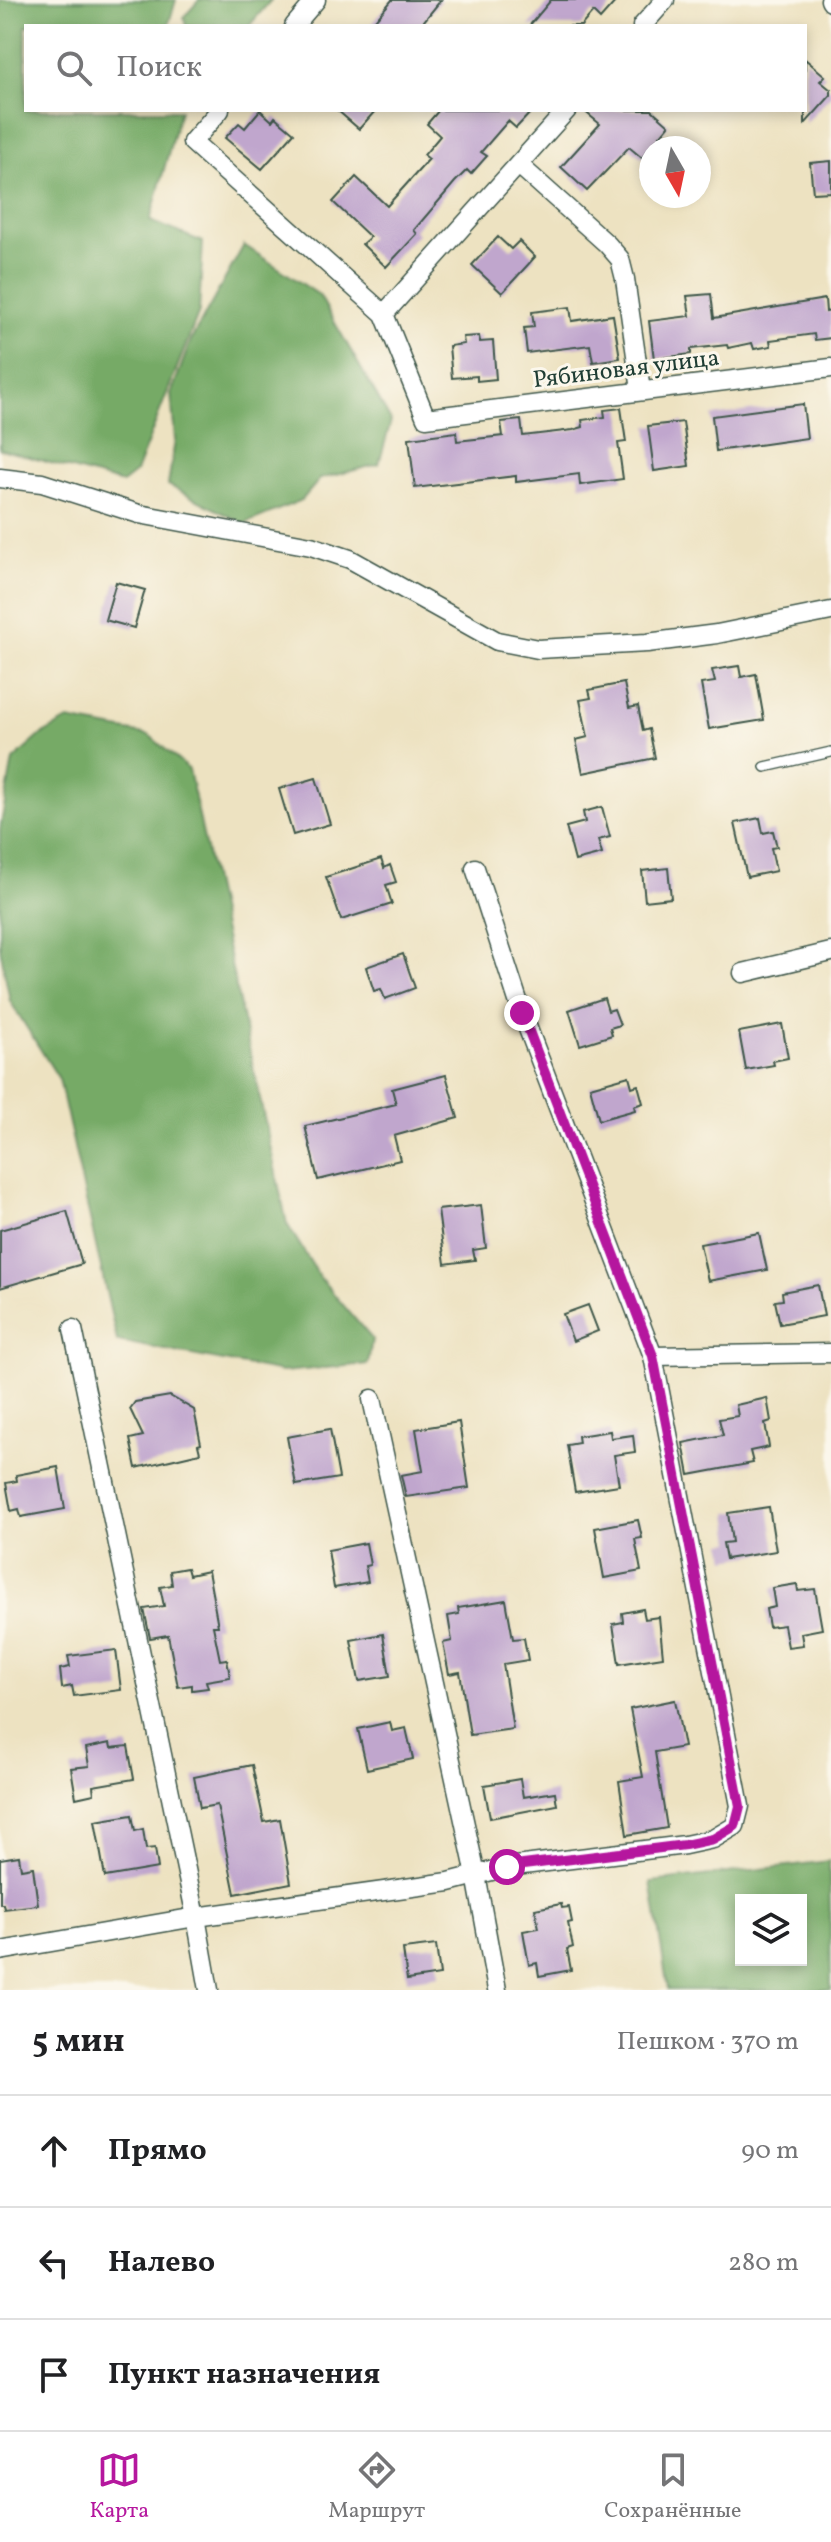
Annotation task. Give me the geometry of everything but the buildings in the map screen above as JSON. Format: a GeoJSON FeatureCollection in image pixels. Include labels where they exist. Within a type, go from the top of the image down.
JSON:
{"type":"FeatureCollection","features":[{"type":"Feature","properties":{"kind":"street"},"geometry":{"type":"LineString","coordinates":[[296,24],[316,0]]}},
{"type":"Feature","properties":{"kind":"street"},"geometry":{"type":"LineString","coordinates":[[644,24],[665,0]]}},
{"type":"Feature","properties":{"kind":"street"},"geometry":{"type":"LineString","coordinates":[[218,112],[192,142],[384,314],[565,112]]}},
{"type":"Feature","properties":{"kind":"street"},"geometry":{"type":"LineString","coordinates":[[519,165],[620,259],[641,390]]}},
{"type":"Feature","properties":{"kind":"street","name":"Рябиновая улица"},"geometry":{"type":"LineString","coordinates":[[384,314],[426,418],[831,368]]}},
{"type":"Feature","properties":{"kind":"street"},"geometry":{"type":"LineString","coordinates":[[0,478],[42,483],[139,514],[311,546],[350,559],[497,641],[538,649],[647,643],[717,634],[831,611]]}},
{"type":"Feature","properties":{"kind":"street"},"geometry":{"type":"LineString","coordinates":[[0,1951],[196,1917],[449,1882],[507,1867],[685,1845],[713,1839],[735,1826],[740,1806],[653,1356],[522,1013],[475,868]]}},
{"type":"Feature","properties":{"kind":"street"},"geometry":{"type":"LineString","coordinates":[[743,973],[831,952]]}},
{"type":"Feature","properties":{"kind":"street"},"geometry":{"type":"LineString","coordinates":[[73,1329],[209,1990]]}},
{"type":"Feature","properties":{"kind":"street"},"geometry":{"type":"LineString","coordinates":[[653,1356],[831,1353]]}},
{"type":"Feature","properties":{"kind":"street"},"geometry":{"type":"LineString","coordinates":[[372,1399],[476,1875],[497,1990]]}},
{"type":"Feature","properties":{"kind":"lane"},"geometry":{"type":"LineString","coordinates":[[765,767],[831,752]]}},
{"type":"Feature","properties":{"kind":"green space"},"geometry":{"type":"Polygon","coordinates":[[[0,0],[176,0],[169,24],[24,24],[24,112],[179,112],[150,221],[203,242],[199,312],[136,472],[122,483],[0,449],[0,0]]]}},
{"type":"Feature","properties":{"kind":"green space"},"geometry":{"type":"Polygon","coordinates":[[[199,0],[271,0],[251,24],[186,24],[184,17],[199,0]]]}},
{"type":"Feature","properties":{"kind":"green space"},"geometry":{"type":"Polygon","coordinates":[[[244,245],[319,295],[391,421],[379,464],[320,479],[302,500],[244,524],[168,485],[175,440],[171,394],[191,340],[244,245]]]}},
{"type":"Feature","properties":{"kind":"green space"},"geometry":{"type":"Polygon","coordinates":[[[68,720],[149,735],[189,770],[287,1224],[321,1279],[372,1339],[368,1364],[282,1372],[117,1341],[59,1079],[10,1001],[0,948],[0,829],[13,760],[41,735],[68,720]]]}},
{"type":"Feature","properties":{"kind":"green space"},"geometry":{"type":"Polygon","coordinates":[[[829,1861],[831,1990],[668,1990],[651,1882],[829,1861]]]}},
{"type":"Feature","properties":{"kind":"route"},"geometry":{"type":"LineString","coordinates":[[507,1867],[713,1839],[735,1826],[740,1806],[653,1356],[522,1013]]}}]}
